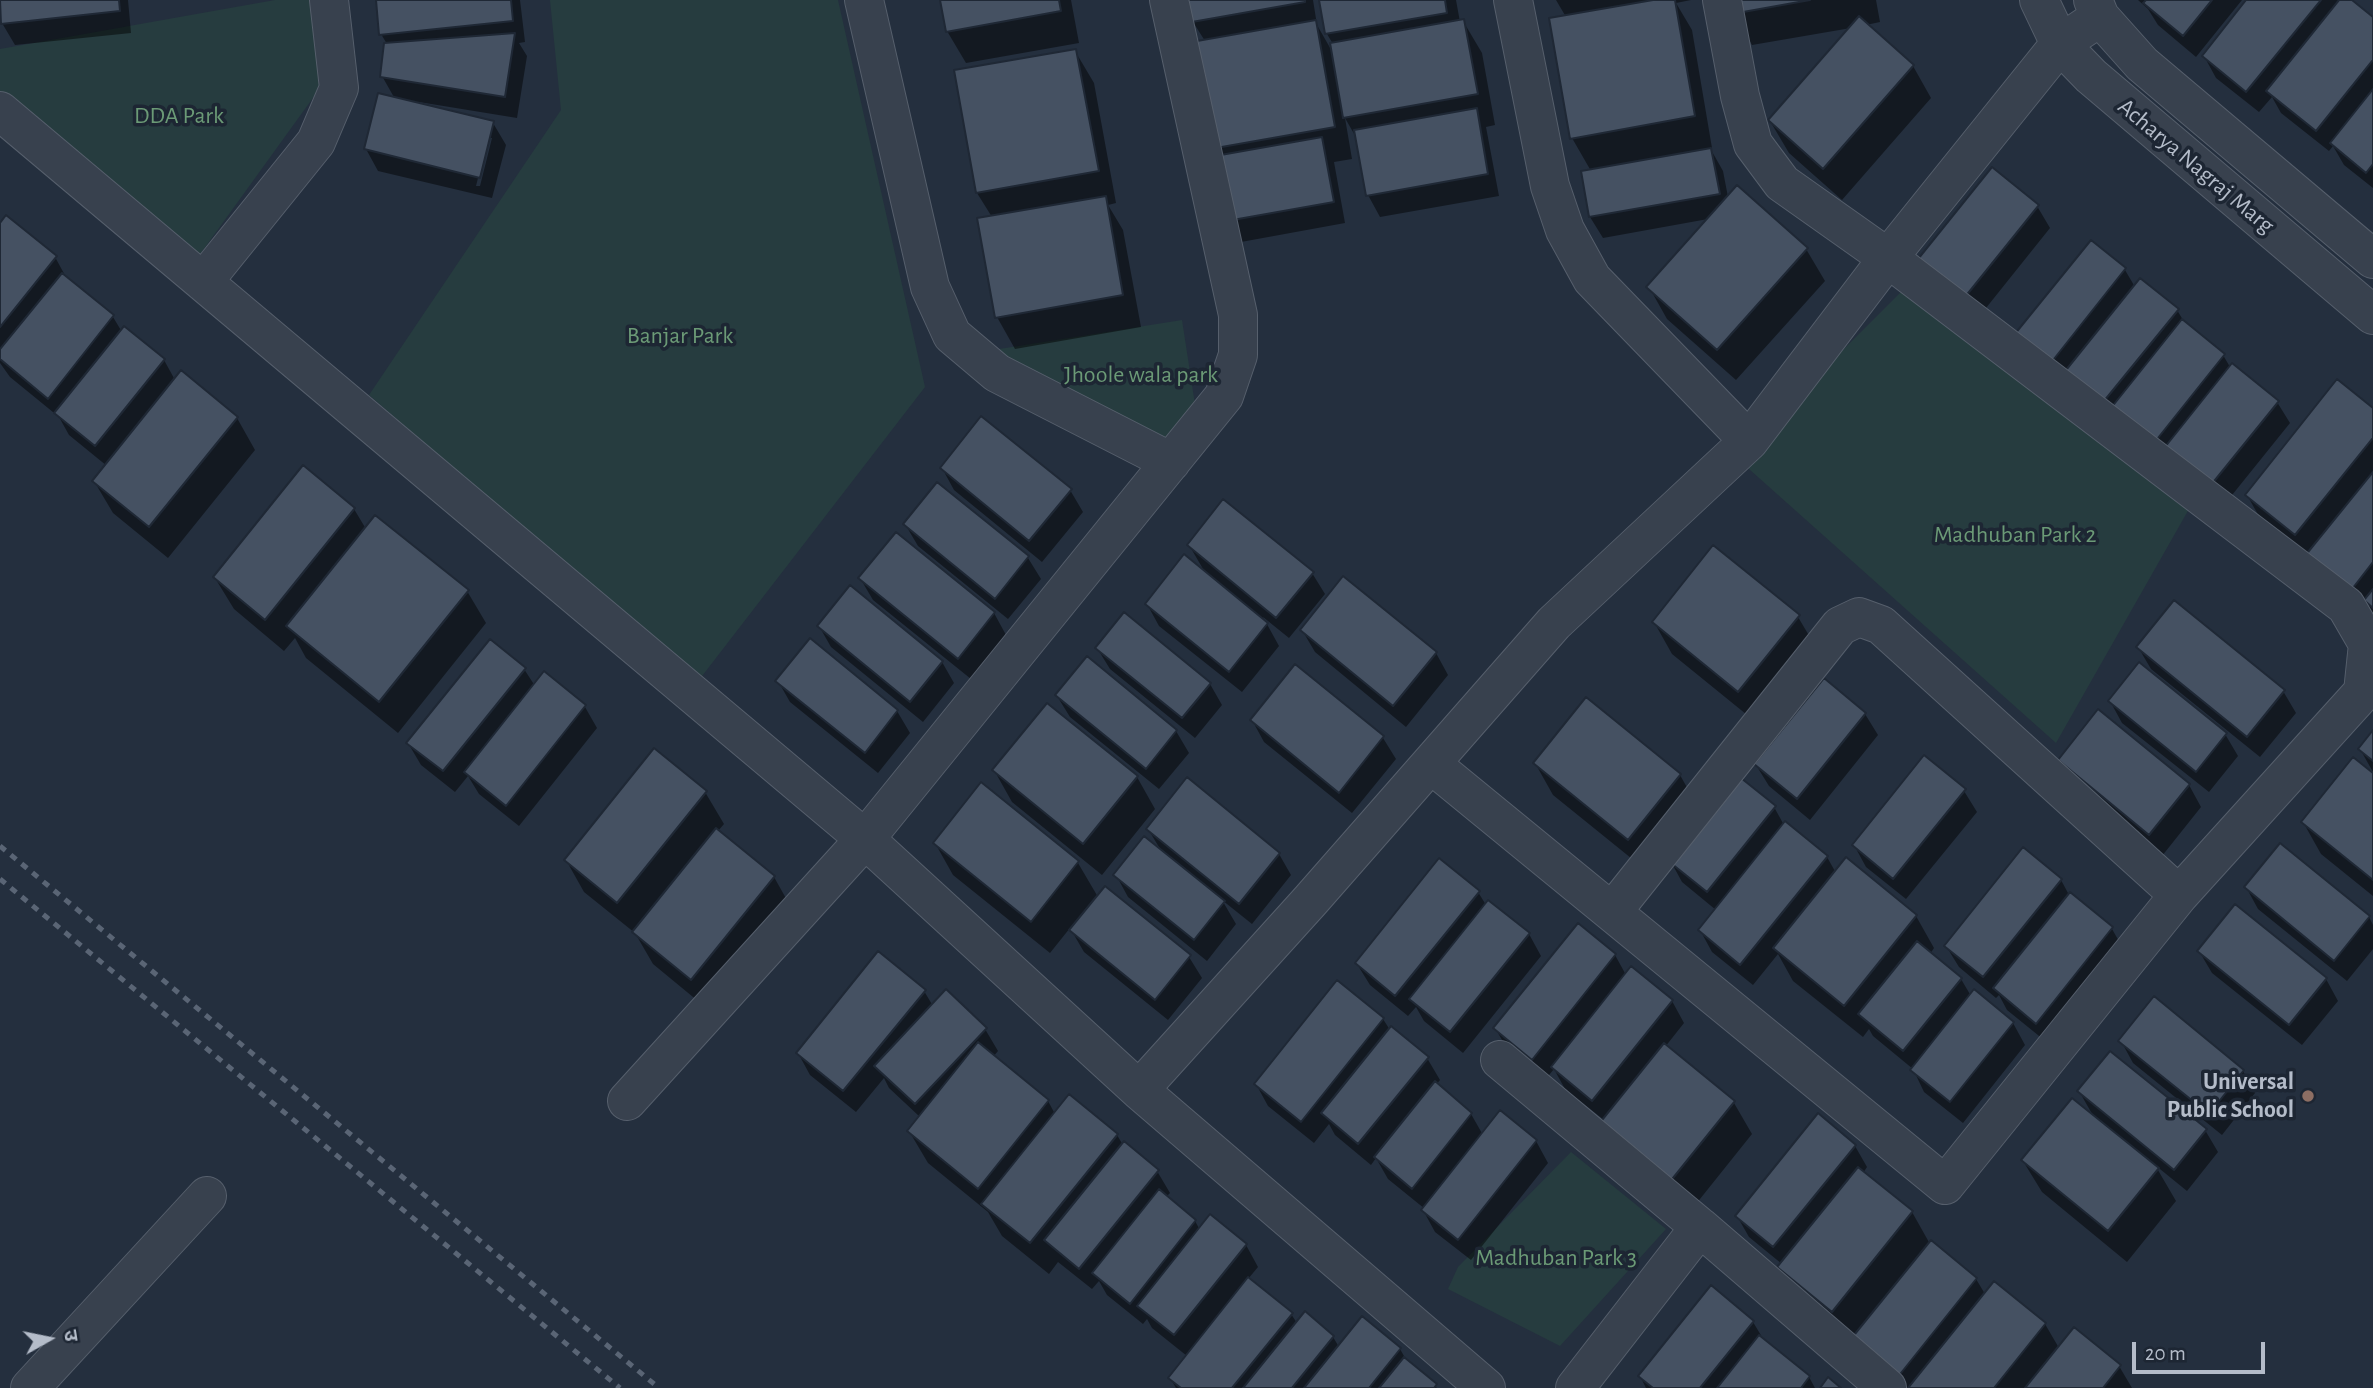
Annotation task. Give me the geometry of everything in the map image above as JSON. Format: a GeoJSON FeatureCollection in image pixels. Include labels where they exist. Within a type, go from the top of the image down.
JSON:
{"type":"FeatureCollection","features":[{"type":"Feature","properties":{"kind":"street"},"geometry":{"type":"LineString","coordinates":[[203,282],[316,142],[339,88],[329,0]]}},
{"type":"Feature","properties":{"kind":"street"},"geometry":{"type":"LineString","coordinates":[[864,0],[929,287],[952,335],[997,373],[1171,463]]}},
{"type":"Feature","properties":{"kind":"street"},"geometry":{"type":"LineString","coordinates":[[627,1101],[865,839],[1224,396],[1238,355],[1238,315],[1169,0]]}},
{"type":"Feature","properties":{"kind":"street"},"geometry":{"type":"LineString","coordinates":[[1513,0],[1550,187],[1564,229],[1592,279],[1749,441]]}},
{"type":"Feature","properties":{"kind":"street"},"geometry":{"type":"LineString","coordinates":[[1431,764],[1945,1185],[2179,895],[2363,692],[2368,644],[2346,606],[1888,258],[1782,183],[1752,144],[1722,0]]}},
{"type":"Feature","properties":{"kind":"street","name":"Acharya Nagraj Marg"},"geometry":{"type":"LineString","coordinates":[[2039,0],[2060,44],[2091,76],[2373,315]]}},
{"type":"Feature","properties":{"kind":"street"},"geometry":{"type":"LineString","coordinates":[[1139,1090],[1554,623],[1749,441],[1888,258],[2060,44],[2096,9]]}},
{"type":"Feature","properties":{"kind":"street","name":"Acharya Nagraj Marg"},"geometry":{"type":"LineString","coordinates":[[2096,9],[2142,64],[2373,259]]}},
{"type":"Feature","properties":{"kind":"street"},"geometry":{"type":"LineString","coordinates":[[0,111],[865,839],[1139,1090],[1486,1388]]}},
{"type":"Feature","properties":{"kind":"street"},"geometry":{"type":"LineString","coordinates":[[1612,912],[1840,626],[1859,617],[1881,625],[2179,895]]}},
{"type":"Feature","properties":{"kind":"street"},"geometry":{"type":"LineString","coordinates":[[1500,1060],[1887,1388]]}},
{"type":"Feature","properties":{"kind":"street"},"geometry":{"type":"LineString","coordinates":[[30,1388],[207,1196]]}},
{"type":"Feature","properties":{"kind":"street"},"geometry":{"type":"LineString","coordinates":[[1575,1388],[1700,1227]]}},
{"type":"Feature","properties":{"kind":"green space","name":"DDA Park"},"geometry":{"type":"Polygon","coordinates":[[[275,0],[312,0],[323,84],[198,257],[0,93],[0,49],[275,0]]]}},
{"type":"Feature","properties":{"kind":"green space","name":"Banjar Park"},"geometry":{"type":"Polygon","coordinates":[[[550,0],[838,0],[925,387],[699,680],[369,395],[561,110],[550,0]]]}},
{"type":"Feature","properties":{"kind":"green space","name":"Madhuban Park 2"},"geometry":{"type":"Polygon","coordinates":[[[1907,286],[2189,509],[2056,743],[1740,461],[1815,378],[1907,286]]]}},
{"type":"Feature","properties":{"kind":"green space","name":"Jhoole wala park"},"geometry":{"type":"Polygon","coordinates":[[[1182,320],[1200,437],[1165,438],[974,353],[1182,320]]]}},
{"type":"Feature","properties":{"kind":"green space","name":"Madhuban Park 3"},"geometry":{"type":"Polygon","coordinates":[[[1571,1152],[1666,1229],[1560,1346],[1448,1289],[1458,1267],[1571,1152]]]}},
{"type":"Feature","properties":{"kind":"building"},"geometry":{"type":"Polygon","coordinates":[[[0,0],[119,0],[120,11],[1,24],[0,0]]]}},
{"type":"Feature","properties":{"kind":"building"},"geometry":{"type":"Polygon","coordinates":[[[376,0],[511,0],[513,21],[379,35],[376,0]]]}},
{"type":"Feature","properties":{"kind":"building"},"geometry":{"type":"Polygon","coordinates":[[[940,0],[1059,0],[1061,11],[946,32],[940,0]]]}},
{"type":"Feature","properties":{"kind":"building"},"geometry":{"type":"Polygon","coordinates":[[[1188,0],[1305,0],[1305,2],[1192,22],[1188,0]]]}},
{"type":"Feature","properties":{"kind":"building"},"geometry":{"type":"Polygon","coordinates":[[[1319,0],[1445,0],[1447,13],[1325,34],[1319,0]]]}},
{"type":"Feature","properties":{"kind":"building"},"geometry":{"type":"Polygon","coordinates":[[[1653,0],[1675,0],[1695,116],[1570,139],[1549,18],[1653,0]]]}},
{"type":"Feature","properties":{"kind":"building"},"geometry":{"type":"Polygon","coordinates":[[[1729,0],[1810,0],[1732,14],[1729,0]]]}},
{"type":"Feature","properties":{"kind":"building"},"geometry":{"type":"Polygon","coordinates":[[[2146,0],[2212,0],[2183,36],[2143,3],[2146,0]]]}},
{"type":"Feature","properties":{"kind":"building"},"geometry":{"type":"Polygon","coordinates":[[[2246,0],[2321,0],[2246,92],[2202,56],[2246,0]]]}},
{"type":"Feature","properties":{"kind":"building"},"geometry":{"type":"Polygon","coordinates":[[[2339,0],[2352,0],[2373,17],[2373,60],[2316,131],[2266,91],[2339,0]]]}},
{"type":"Feature","properties":{"kind":"building"},"geometry":{"type":"Polygon","coordinates":[[[1859,16],[1914,65],[1823,169],[1768,120],[1859,16]]]}},
{"type":"Feature","properties":{"kind":"building"},"geometry":{"type":"Polygon","coordinates":[[[1464,19],[1478,94],[1343,118],[1330,43],[1464,19]]]}},
{"type":"Feature","properties":{"kind":"building"},"geometry":{"type":"Polygon","coordinates":[[[1316,20],[1335,127],[1216,148],[1197,41],[1316,20]]]}},
{"type":"Feature","properties":{"kind":"building"},"geometry":{"type":"Polygon","coordinates":[[[515,33],[505,97],[380,77],[384,43],[515,33]]]}},
{"type":"Feature","properties":{"kind":"building"},"geometry":{"type":"Polygon","coordinates":[[[1076,49],[1099,171],[976,193],[954,70],[1076,49]]]}},
{"type":"Feature","properties":{"kind":"building"},"geometry":{"type":"Polygon","coordinates":[[[2373,89],[2373,164],[2366,173],[2330,143],[2373,89]]]}},
{"type":"Feature","properties":{"kind":"building"},"geometry":{"type":"Polygon","coordinates":[[[378,93],[494,121],[480,178],[364,149],[378,93]]]}},
{"type":"Feature","properties":{"kind":"building"},"geometry":{"type":"Polygon","coordinates":[[[1477,108],[1488,174],[1366,196],[1354,130],[1477,108]]]}},
{"type":"Feature","properties":{"kind":"building"},"geometry":{"type":"Polygon","coordinates":[[[1322,137],[1334,202],[1227,221],[1215,156],[1322,137]]]}},
{"type":"Feature","properties":{"kind":"building"},"geometry":{"type":"Polygon","coordinates":[[[1711,148],[1720,194],[1589,217],[1581,171],[1711,148]]]}},
{"type":"Feature","properties":{"kind":"building"},"geometry":{"type":"Polygon","coordinates":[[[1992,167],[2039,205],[1961,302],[1914,264],[1992,167]]]}},
{"type":"Feature","properties":{"kind":"building"},"geometry":{"type":"Polygon","coordinates":[[[1737,185],[1808,248],[1717,350],[1646,287],[1737,185]]]}},
{"type":"Feature","properties":{"kind":"building"},"geometry":{"type":"Polygon","coordinates":[[[1106,196],[1123,295],[995,318],[977,218],[1106,196]]]}},
{"type":"Feature","properties":{"kind":"building"},"geometry":{"type":"Polygon","coordinates":[[[6,215],[57,256],[0,327],[0,223],[6,215]]]}},
{"type":"Feature","properties":{"kind":"building"},"geometry":{"type":"Polygon","coordinates":[[[2091,240],[2126,268],[2050,364],[2014,335],[2091,240]]]}},
{"type":"Feature","properties":{"kind":"building"},"geometry":{"type":"Polygon","coordinates":[[[62,273],[114,315],[48,399],[0,359],[0,349],[62,273]]]}},
{"type":"Feature","properties":{"kind":"building"},"geometry":{"type":"Polygon","coordinates":[[[2140,278],[2179,309],[2100,406],[2062,375],[2140,278]]]}},
{"type":"Feature","properties":{"kind":"building"},"geometry":{"type":"Polygon","coordinates":[[[2182,319],[2225,354],[2154,443],[2111,408],[2182,319]]]}},
{"type":"Feature","properties":{"kind":"building"},"geometry":{"type":"Polygon","coordinates":[[[124,326],[165,359],[95,446],[54,413],[124,326]]]}},
{"type":"Feature","properties":{"kind":"building"},"geometry":{"type":"Polygon","coordinates":[[[2232,363],[2279,401],[2207,490],[2161,452],[2232,363]]]}},
{"type":"Feature","properties":{"kind":"building"},"geometry":{"type":"Polygon","coordinates":[[[181,370],[238,417],[149,527],[92,481],[181,370]]]}},
{"type":"Feature","properties":{"kind":"building"},"geometry":{"type":"Polygon","coordinates":[[[2337,379],[2373,408],[2373,438],[2295,535],[2245,495],[2337,379]]]}},
{"type":"Feature","properties":{"kind":"building"},"geometry":{"type":"Polygon","coordinates":[[[981,416],[1072,489],[1029,541],[940,468],[981,416]]]}},
{"type":"Feature","properties":{"kind":"building"},"geometry":{"type":"Polygon","coordinates":[[[303,465],[355,508],[265,620],[213,577],[303,465]]]}},
{"type":"Feature","properties":{"kind":"building"},"geometry":{"type":"Polygon","coordinates":[[[2373,472],[2373,562],[2349,593],[2304,557],[2373,472]]]}},
{"type":"Feature","properties":{"kind":"building"},"geometry":{"type":"Polygon","coordinates":[[[937,482],[1029,556],[995,599],[903,524],[937,482]]]}},
{"type":"Feature","properties":{"kind":"building"},"geometry":{"type":"Polygon","coordinates":[[[1223,499],[1314,572],[1276,618],[1187,545],[1223,499]]]}},
{"type":"Feature","properties":{"kind":"building"},"geometry":{"type":"Polygon","coordinates":[[[375,515],[469,590],[379,702],[286,626],[375,515]]]}},
{"type":"Feature","properties":{"kind":"building"},"geometry":{"type":"Polygon","coordinates":[[[896,532],[995,612],[958,659],[858,578],[896,532]]]}},
{"type":"Feature","properties":{"kind":"building"},"geometry":{"type":"Polygon","coordinates":[[[1713,545],[1800,615],[1738,692],[1652,622],[1713,545]]]}},
{"type":"Feature","properties":{"kind":"building"},"geometry":{"type":"Polygon","coordinates":[[[1184,554],[1268,623],[1229,672],[1145,604],[1184,554]]]}},
{"type":"Feature","properties":{"kind":"building"},"geometry":{"type":"Polygon","coordinates":[[[1343,576],[1437,652],[1393,706],[1300,630],[1343,576]]]}},
{"type":"Feature","properties":{"kind":"building"},"geometry":{"type":"Polygon","coordinates":[[[850,585],[943,661],[910,702],[817,626],[850,585]]]}},
{"type":"Feature","properties":{"kind":"building"},"geometry":{"type":"Polygon","coordinates":[[[2373,589],[2373,608],[2364,600],[2373,589]]]}},
{"type":"Feature","properties":{"kind":"building"},"geometry":{"type":"Polygon","coordinates":[[[2174,600],[2285,690],[2247,737],[2136,647],[2174,600]]]}},
{"type":"Feature","properties":{"kind":"building"},"geometry":{"type":"Polygon","coordinates":[[[1124,612],[1211,683],[1182,718],[1095,648],[1124,612]]]}},
{"type":"Feature","properties":{"kind":"building"},"geometry":{"type":"Polygon","coordinates":[[[810,638],[898,710],[865,753],[775,681],[810,638]]]}},
{"type":"Feature","properties":{"kind":"building"},"geometry":{"type":"Polygon","coordinates":[[[490,639],[526,668],[443,771],[406,743],[490,639]]]}},
{"type":"Feature","properties":{"kind":"building"},"geometry":{"type":"Polygon","coordinates":[[[1087,656],[1177,730],[1146,769],[1055,695],[1087,656]]]}},
{"type":"Feature","properties":{"kind":"building"},"geometry":{"type":"Polygon","coordinates":[[[2139,662],[2227,733],[2196,772],[2108,701],[2139,662]]]}},
{"type":"Feature","properties":{"kind":"building"},"geometry":{"type":"Polygon","coordinates":[[[1295,664],[1384,736],[1339,793],[1250,720],[1295,664]]]}},
{"type":"Feature","properties":{"kind":"building"},"geometry":{"type":"Polygon","coordinates":[[[544,671],[586,705],[506,806],[464,772],[544,671]]]}},
{"type":"Feature","properties":{"kind":"building"},"geometry":{"type":"Polygon","coordinates":[[[1824,678],[1866,713],[1797,799],[1754,764],[1824,678]]]}},
{"type":"Feature","properties":{"kind":"building"},"geometry":{"type":"Polygon","coordinates":[[[1586,697],[1681,774],[1628,840],[1533,763],[1586,697]]]}},
{"type":"Feature","properties":{"kind":"building"},"geometry":{"type":"Polygon","coordinates":[[[1047,703],[1138,776],[1083,844],[992,770],[1047,703]]]}},
{"type":"Feature","properties":{"kind":"building"},"geometry":{"type":"Polygon","coordinates":[[[2098,709],[2190,784],[2149,835],[2058,760],[2098,709]]]}},
{"type":"Feature","properties":{"kind":"building"},"geometry":{"type":"Polygon","coordinates":[[[2373,730],[2373,761],[2358,749],[2373,730]]]}},
{"type":"Feature","properties":{"kind":"building"},"geometry":{"type":"Polygon","coordinates":[[[654,748],[707,791],[617,903],[564,860],[654,748]]]}},
{"type":"Feature","properties":{"kind":"building"},"geometry":{"type":"Polygon","coordinates":[[[1924,755],[1966,789],[1893,879],[1852,845],[1924,755]]]}},
{"type":"Feature","properties":{"kind":"building"},"geometry":{"type":"Polygon","coordinates":[[[2353,757],[2373,773],[2373,880],[2301,822],[2353,757]]]}},
{"type":"Feature","properties":{"kind":"building"},"geometry":{"type":"Polygon","coordinates":[[[1736,774],[1776,806],[1707,892],[1667,860],[1736,774]]]}},
{"type":"Feature","properties":{"kind":"building"},"geometry":{"type":"Polygon","coordinates":[[[1187,777],[1280,853],[1239,904],[1146,829],[1187,777]]]}},
{"type":"Feature","properties":{"kind":"building"},"geometry":{"type":"Polygon","coordinates":[[[981,782],[1079,861],[1031,922],[933,843],[981,782]]]}},
{"type":"Feature","properties":{"kind":"building"},"geometry":{"type":"Polygon","coordinates":[[[1785,821],[1828,856],[1740,965],[1698,930],[1785,821]]]}},
{"type":"Feature","properties":{"kind":"building"},"geometry":{"type":"Polygon","coordinates":[[[716,828],[775,876],[691,980],[632,932],[716,828]]]}},
{"type":"Feature","properties":{"kind":"building"},"geometry":{"type":"Polygon","coordinates":[[[1144,836],[1225,901],[1194,940],[1113,875],[1144,836]]]}},
{"type":"Feature","properties":{"kind":"building"},"geometry":{"type":"Polygon","coordinates":[[[2280,843],[2370,916],[2334,961],[2244,887],[2280,843]]]}},
{"type":"Feature","properties":{"kind":"building"},"geometry":{"type":"Polygon","coordinates":[[[2023,847],[2062,879],[1983,977],[1944,946],[2023,847]]]}},
{"type":"Feature","properties":{"kind":"building"},"geometry":{"type":"Polygon","coordinates":[[[1846,857],[1917,915],[1844,1006],[1773,948],[1846,857]]]}},
{"type":"Feature","properties":{"kind":"building"},"geometry":{"type":"Polygon","coordinates":[[[1439,858],[1480,891],[1395,996],[1355,963],[1439,858]]]}},
{"type":"Feature","properties":{"kind":"building"},"geometry":{"type":"Polygon","coordinates":[[[1105,886],[1191,955],[1155,1000],[1069,930],[1105,886]]]}},
{"type":"Feature","properties":{"kind":"building"},"geometry":{"type":"Polygon","coordinates":[[[2070,892],[2113,927],[2036,1024],[1993,988],[2070,892]]]}},
{"type":"Feature","properties":{"kind":"building"},"geometry":{"type":"Polygon","coordinates":[[[1488,900],[1530,933],[1450,1032],[1409,999],[1488,900]]]}},
{"type":"Feature","properties":{"kind":"building"},"geometry":{"type":"Polygon","coordinates":[[[2235,904],[2327,978],[2289,1025],[2197,951],[2235,904]]]}},
{"type":"Feature","properties":{"kind":"building"},"geometry":{"type":"Polygon","coordinates":[[[1578,923],[1616,954],[1532,1060],[1493,1028],[1578,923]]]}},
{"type":"Feature","properties":{"kind":"building"},"geometry":{"type":"Polygon","coordinates":[[[1917,941],[1962,978],[1903,1051],[1858,1014],[1917,941]]]}},
{"type":"Feature","properties":{"kind":"building"},"geometry":{"type":"Polygon","coordinates":[[[878,951],[926,990],[843,1091],[796,1053],[878,951]]]}},
{"type":"Feature","properties":{"kind":"building"},"geometry":{"type":"Polygon","coordinates":[[[1631,966],[1673,1000],[1592,1101],[1551,1067],[1631,966]]]}},
{"type":"Feature","properties":{"kind":"building"},"geometry":{"type":"Polygon","coordinates":[[[1337,980],[1384,1018],[1301,1122],[1254,1084],[1337,980]]]}},
{"type":"Feature","properties":{"kind":"building"},"geometry":{"type":"Polygon","coordinates":[[[946,989],[987,1028],[915,1104],[874,1066],[946,989]]]}},
{"type":"Feature","properties":{"kind":"building"},"geometry":{"type":"Polygon","coordinates":[[[1974,989],[2014,1022],[1950,1102],[1910,1070],[1974,989]]]}},
{"type":"Feature","properties":{"kind":"building"},"geometry":{"type":"Polygon","coordinates":[[[2154,996],[2244,1070],[2209,1114],[2118,1041],[2154,996]]]}},
{"type":"Feature","properties":{"kind":"building"},"geometry":{"type":"Polygon","coordinates":[[[1391,1026],[1429,1057],[1358,1144],[1321,1113],[1391,1026]]]}},
{"type":"Feature","properties":{"kind":"building"},"geometry":{"type":"Polygon","coordinates":[[[978,1042],[1049,1100],[978,1189],[907,1131],[978,1042]]]}},
{"type":"Feature","properties":{"kind":"building"},"geometry":{"type":"Polygon","coordinates":[[[1664,1043],[1735,1101],[1669,1183],[1598,1125],[1664,1043]]]}},
{"type":"Feature","properties":{"kind":"building"},"geometry":{"type":"Polygon","coordinates":[[[2110,1051],[2207,1129],[2174,1170],[2077,1091],[2110,1051]]]}},
{"type":"Feature","properties":{"kind":"building"},"geometry":{"type":"Polygon","coordinates":[[[1435,1081],[1472,1113],[1412,1189],[1374,1157],[1435,1081]]]}},
{"type":"Feature","properties":{"kind":"building"},"geometry":{"type":"Polygon","coordinates":[[[1069,1094],[1118,1134],[1030,1243],[981,1204],[1069,1094]]]}},
{"type":"Feature","properties":{"kind":"building"},"geometry":{"type":"Polygon","coordinates":[[[2072,1098],[2159,1168],[2108,1231],[2021,1160],[2072,1098]]]}},
{"type":"Feature","properties":{"kind":"building"},"geometry":{"type":"Polygon","coordinates":[[[1500,1110],[1537,1140],[1458,1240],[1421,1210],[1500,1110]]]}},
{"type":"Feature","properties":{"kind":"building"},"geometry":{"type":"Polygon","coordinates":[[[1818,1113],[1856,1145],[1773,1247],[1735,1216],[1818,1113]]]}},
{"type":"Feature","properties":{"kind":"building"},"geometry":{"type":"Polygon","coordinates":[[[1124,1141],[1159,1170],[1079,1269],[1044,1240],[1124,1141]]]}},
{"type":"Feature","properties":{"kind":"building"},"geometry":{"type":"Polygon","coordinates":[[[1858,1167],[1913,1211],[1832,1312],[1777,1267],[1858,1167]]]}},
{"type":"Feature","properties":{"kind":"building"},"geometry":{"type":"Polygon","coordinates":[[[1159,1189],[1196,1220],[1130,1304],[1092,1273],[1159,1189]]]}},
{"type":"Feature","properties":{"kind":"building"},"geometry":{"type":"Polygon","coordinates":[[[1210,1214],[1247,1244],[1174,1335],[1137,1306],[1210,1214]]]}},
{"type":"Feature","properties":{"kind":"building"},"geometry":{"type":"Polygon","coordinates":[[[1931,1240],[1977,1278],[1893,1383],[1846,1345],[1931,1240]]]}},
{"type":"Feature","properties":{"kind":"building"},"geometry":{"type":"Polygon","coordinates":[[[1248,1277],[1293,1313],[1232,1388],[1181,1388],[1168,1378],[1248,1277]]]}},
{"type":"Feature","properties":{"kind":"building"},"geometry":{"type":"Polygon","coordinates":[[[1994,1281],[2046,1323],[1994,1388],[1908,1388],[1994,1281]]]}},
{"type":"Feature","properties":{"kind":"building"},"geometry":{"type":"Polygon","coordinates":[[[1711,1285],[1754,1321],[1700,1388],[1653,1388],[1638,1376],[1711,1285]]]}},
{"type":"Feature","properties":{"kind":"building"},"geometry":{"type":"Polygon","coordinates":[[[1305,1311],[1334,1336],[1292,1388],[1243,1388],[1305,1311]]]}},
{"type":"Feature","properties":{"kind":"building"},"geometry":{"type":"Polygon","coordinates":[[[1362,1316],[1401,1348],[1369,1388],[1304,1388],[1362,1316]]]}},
{"type":"Feature","properties":{"kind":"building"},"geometry":{"type":"Polygon","coordinates":[[[2074,1327],[2121,1365],[2103,1388],[2025,1388],[2074,1327]]]}},
{"type":"Feature","properties":{"kind":"building"},"geometry":{"type":"Polygon","coordinates":[[[1759,1335],[1810,1376],[1801,1388],[1717,1388],[1759,1335]]]}},
{"type":"Feature","properties":{"kind":"building"},"geometry":{"type":"Polygon","coordinates":[[[1404,1357],[1437,1384],[1434,1388],[1379,1388],[1404,1357]]]}},
{"type":"Feature","properties":{"kind":"building"},"geometry":{"type":"Polygon","coordinates":[[[1828,1377],[1841,1388],[1820,1388],[1828,1377]]]}},
{"type":"Feature","properties":{"kind":"railway"},"geometry":{"type":"LineString","coordinates":[[0,846],[659,1388]]}},
{"type":"Feature","properties":{"kind":"railway"},"geometry":{"type":"LineString","coordinates":[[0,879],[620,1388]]}},
{"type":"Feature","properties":{"kind":"place","name":"Universal Public School"},"geometry":{"type":"Point","coordinates":[2308,1096]}}]}
